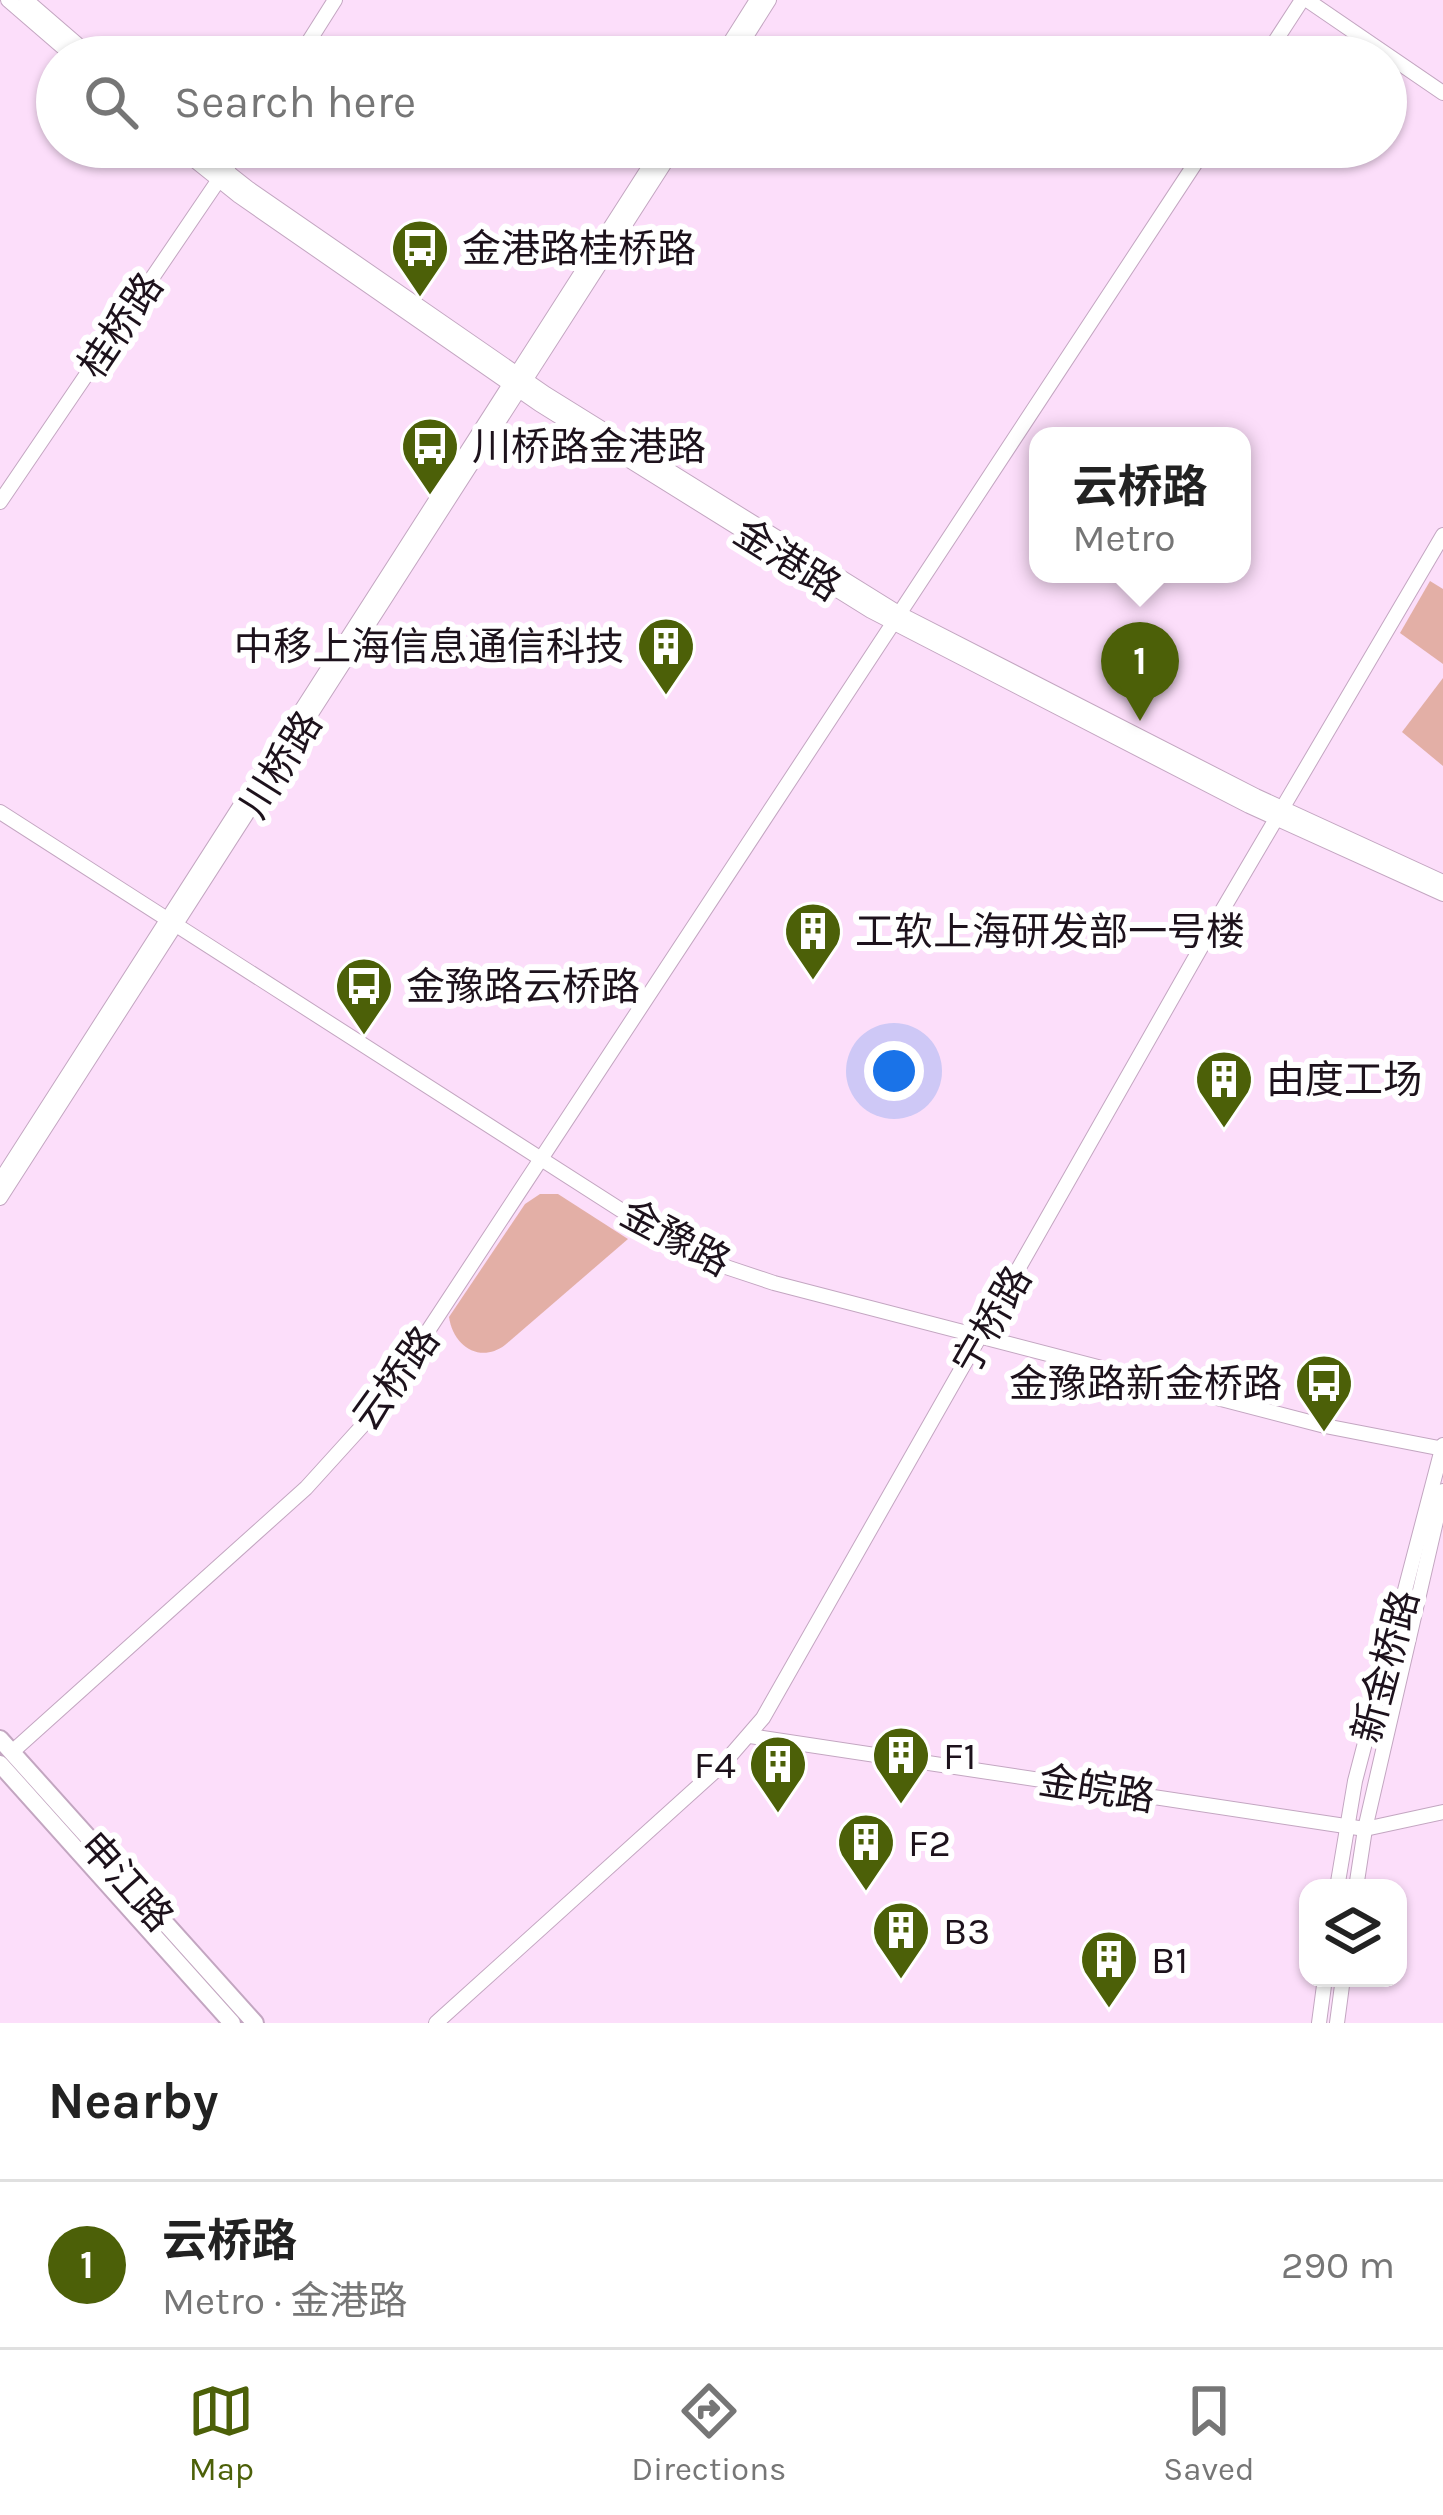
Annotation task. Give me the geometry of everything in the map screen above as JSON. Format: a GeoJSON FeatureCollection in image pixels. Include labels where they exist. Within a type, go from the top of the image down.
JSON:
{"type":"FeatureCollection","features":[{"type":"Feature","properties":{"kind":"main road","name":"申江路"},"geometry":{"type":"LineString","coordinates":[[4,1752],[232,2023]]}},
{"type":"Feature","properties":{"kind":"main road","name":"申江路"},"geometry":{"type":"LineString","coordinates":[[4,1752],[255,2023]]}},
{"type":"Feature","properties":{"kind":"street"},"geometry":{"type":"LineString","coordinates":[[8,0],[50,36]]}},
{"type":"Feature","properties":{"kind":"street"},"geometry":{"type":"LineString","coordinates":[[26,0],[68,36]]}},
{"type":"Feature","properties":{"kind":"street"},"geometry":{"type":"LineString","coordinates":[[312,36],[335,0]]}},
{"type":"Feature","properties":{"kind":"street"},"geometry":{"type":"LineString","coordinates":[[735,36],[758,0]]}},
{"type":"Feature","properties":{"kind":"street"},"geometry":{"type":"LineString","coordinates":[[746,36],[769,0]]}},
{"type":"Feature","properties":{"kind":"street"},"geometry":{"type":"LineString","coordinates":[[1280,36],[1305,0],[1358,36]]}},
{"type":"Feature","properties":{"kind":"street"},"geometry":{"type":"LineString","coordinates":[[1407,69],[1443,93]]}},
{"type":"Feature","properties":{"kind":"street","name":"金港路"},"geometry":{"type":"LineString","coordinates":[[210,168],[517,381],[896,618],[1443,894]]}},
{"type":"Feature","properties":{"kind":"street","name":"金港路"},"geometry":{"type":"LineString","coordinates":[[215,168],[222,176]]}},
{"type":"Feature","properties":{"kind":"street","name":"桂桥路"},"geometry":{"type":"LineString","coordinates":[[0,502],[227,168]]}},
{"type":"Feature","properties":{"kind":"street","name":"川桥路"},"geometry":{"type":"LineString","coordinates":[[0,1198],[649,168]]}},
{"type":"Feature","properties":{"kind":"street","name":"川桥路"},"geometry":{"type":"LineString","coordinates":[[517,381],[661,168]]}},
{"type":"Feature","properties":{"kind":"street","name":"云桥路"},"geometry":{"type":"LineString","coordinates":[[4,1752],[306,1488],[394,1386],[1192,168]]}},
{"type":"Feature","properties":{"kind":"street","name":"宁桥路"},"geometry":{"type":"LineString","coordinates":[[436,2023],[750,1736],[1443,535]]}},
{"type":"Feature","properties":{"kind":"street","name":"金豫路"},"geometry":{"type":"LineString","coordinates":[[0,812],[666,1239],[720,1265],[1325,1426],[1442,1448]]}},
{"type":"Feature","properties":{"kind":"street","name":"金港路"},"geometry":{"type":"LineString","coordinates":[[1279,814],[1443,881]]}},
{"type":"Feature","properties":{"kind":"street","name":"川桥路"},"geometry":{"type":"LineString","coordinates":[[0,1181],[173,923]]}},
{"type":"Feature","properties":{"kind":"street","name":"新金桥路"},"geometry":{"type":"LineString","coordinates":[[1338,1879],[1345,1826],[1442,1448]]}},
{"type":"Feature","properties":{"kind":"street","name":"新金桥路"},"geometry":{"type":"LineString","coordinates":[[1357,1879],[1443,1491]]}},
{"type":"Feature","properties":{"kind":"street","name":"金皖路"},"geometry":{"type":"LineString","coordinates":[[750,1736],[1345,1826],[1365,1828],[1443,1812]]}},
{"type":"Feature","properties":{"kind":"street"},"geometry":{"type":"LineString","coordinates":[[1319,2023],[1324,1987]]}},
{"type":"Feature","properties":{"kind":"street"},"geometry":{"type":"LineString","coordinates":[[1337,2023],[1342,1987]]}},
{"type":"Feature","properties":{"kind":"shaded area"},"geometry":{"type":"Polygon","coordinates":[[[1430,581],[1443,589],[1443,664],[1400,633],[1430,581]]]}},
{"type":"Feature","properties":{"kind":"shaded area"},"geometry":{"type":"Polygon","coordinates":[[[1443,678],[1443,766],[1402,732],[1443,678]]]}},
{"type":"Feature","properties":{"kind":"shaded area"},"geometry":{"type":"Polygon","coordinates":[[[540,1194],[558,1194],[628,1239],[505,1345],[486,1353],[469,1349],[456,1336],[449,1317],[525,1204],[540,1194]]]}},
{"type":"Feature","properties":{"kind":"place","name":"金港路桂桥路"},"geometry":{"type":"Point","coordinates":[420,299]}},
{"type":"Feature","properties":{"kind":"place","name":"川桥路金港路"},"geometry":{"type":"Point","coordinates":[430,497]}},
{"type":"Feature","properties":{"kind":"place","name":"中移上海信息通信科技"},"geometry":{"type":"Point","coordinates":[666,697]}},
{"type":"Feature","properties":{"kind":"place","name":"云桥路"},"geometry":{"type":"Point","coordinates":[1140,721]}},
{"type":"Feature","properties":{"kind":"place","name":"工软上海研发部一号楼"},"geometry":{"type":"Point","coordinates":[813,982]}},
{"type":"Feature","properties":{"kind":"place","name":"金豫路云桥路"},"geometry":{"type":"Point","coordinates":[364,1037]}},
{"type":"Feature","properties":{"kind":"place","name":"由度工场"},"geometry":{"type":"Point","coordinates":[1224,1130]}},
{"type":"Feature","properties":{"kind":"place","name":"金豫路新金桥路"},"geometry":{"type":"Point","coordinates":[1324,1434]}},
{"type":"Feature","properties":{"kind":"place","name":"F1"},"geometry":{"type":"Point","coordinates":[901,1806]}},
{"type":"Feature","properties":{"kind":"place","name":"F4"},"geometry":{"type":"Point","coordinates":[778,1815]}},
{"type":"Feature","properties":{"kind":"place","name":"F2"},"geometry":{"type":"Point","coordinates":[866,1893]}},
{"type":"Feature","properties":{"kind":"place","name":"B3"},"geometry":{"type":"Point","coordinates":[901,1981]}},
{"type":"Feature","properties":{"kind":"place","name":"B1"},"geometry":{"type":"Point","coordinates":[1109,2010]}}]}
